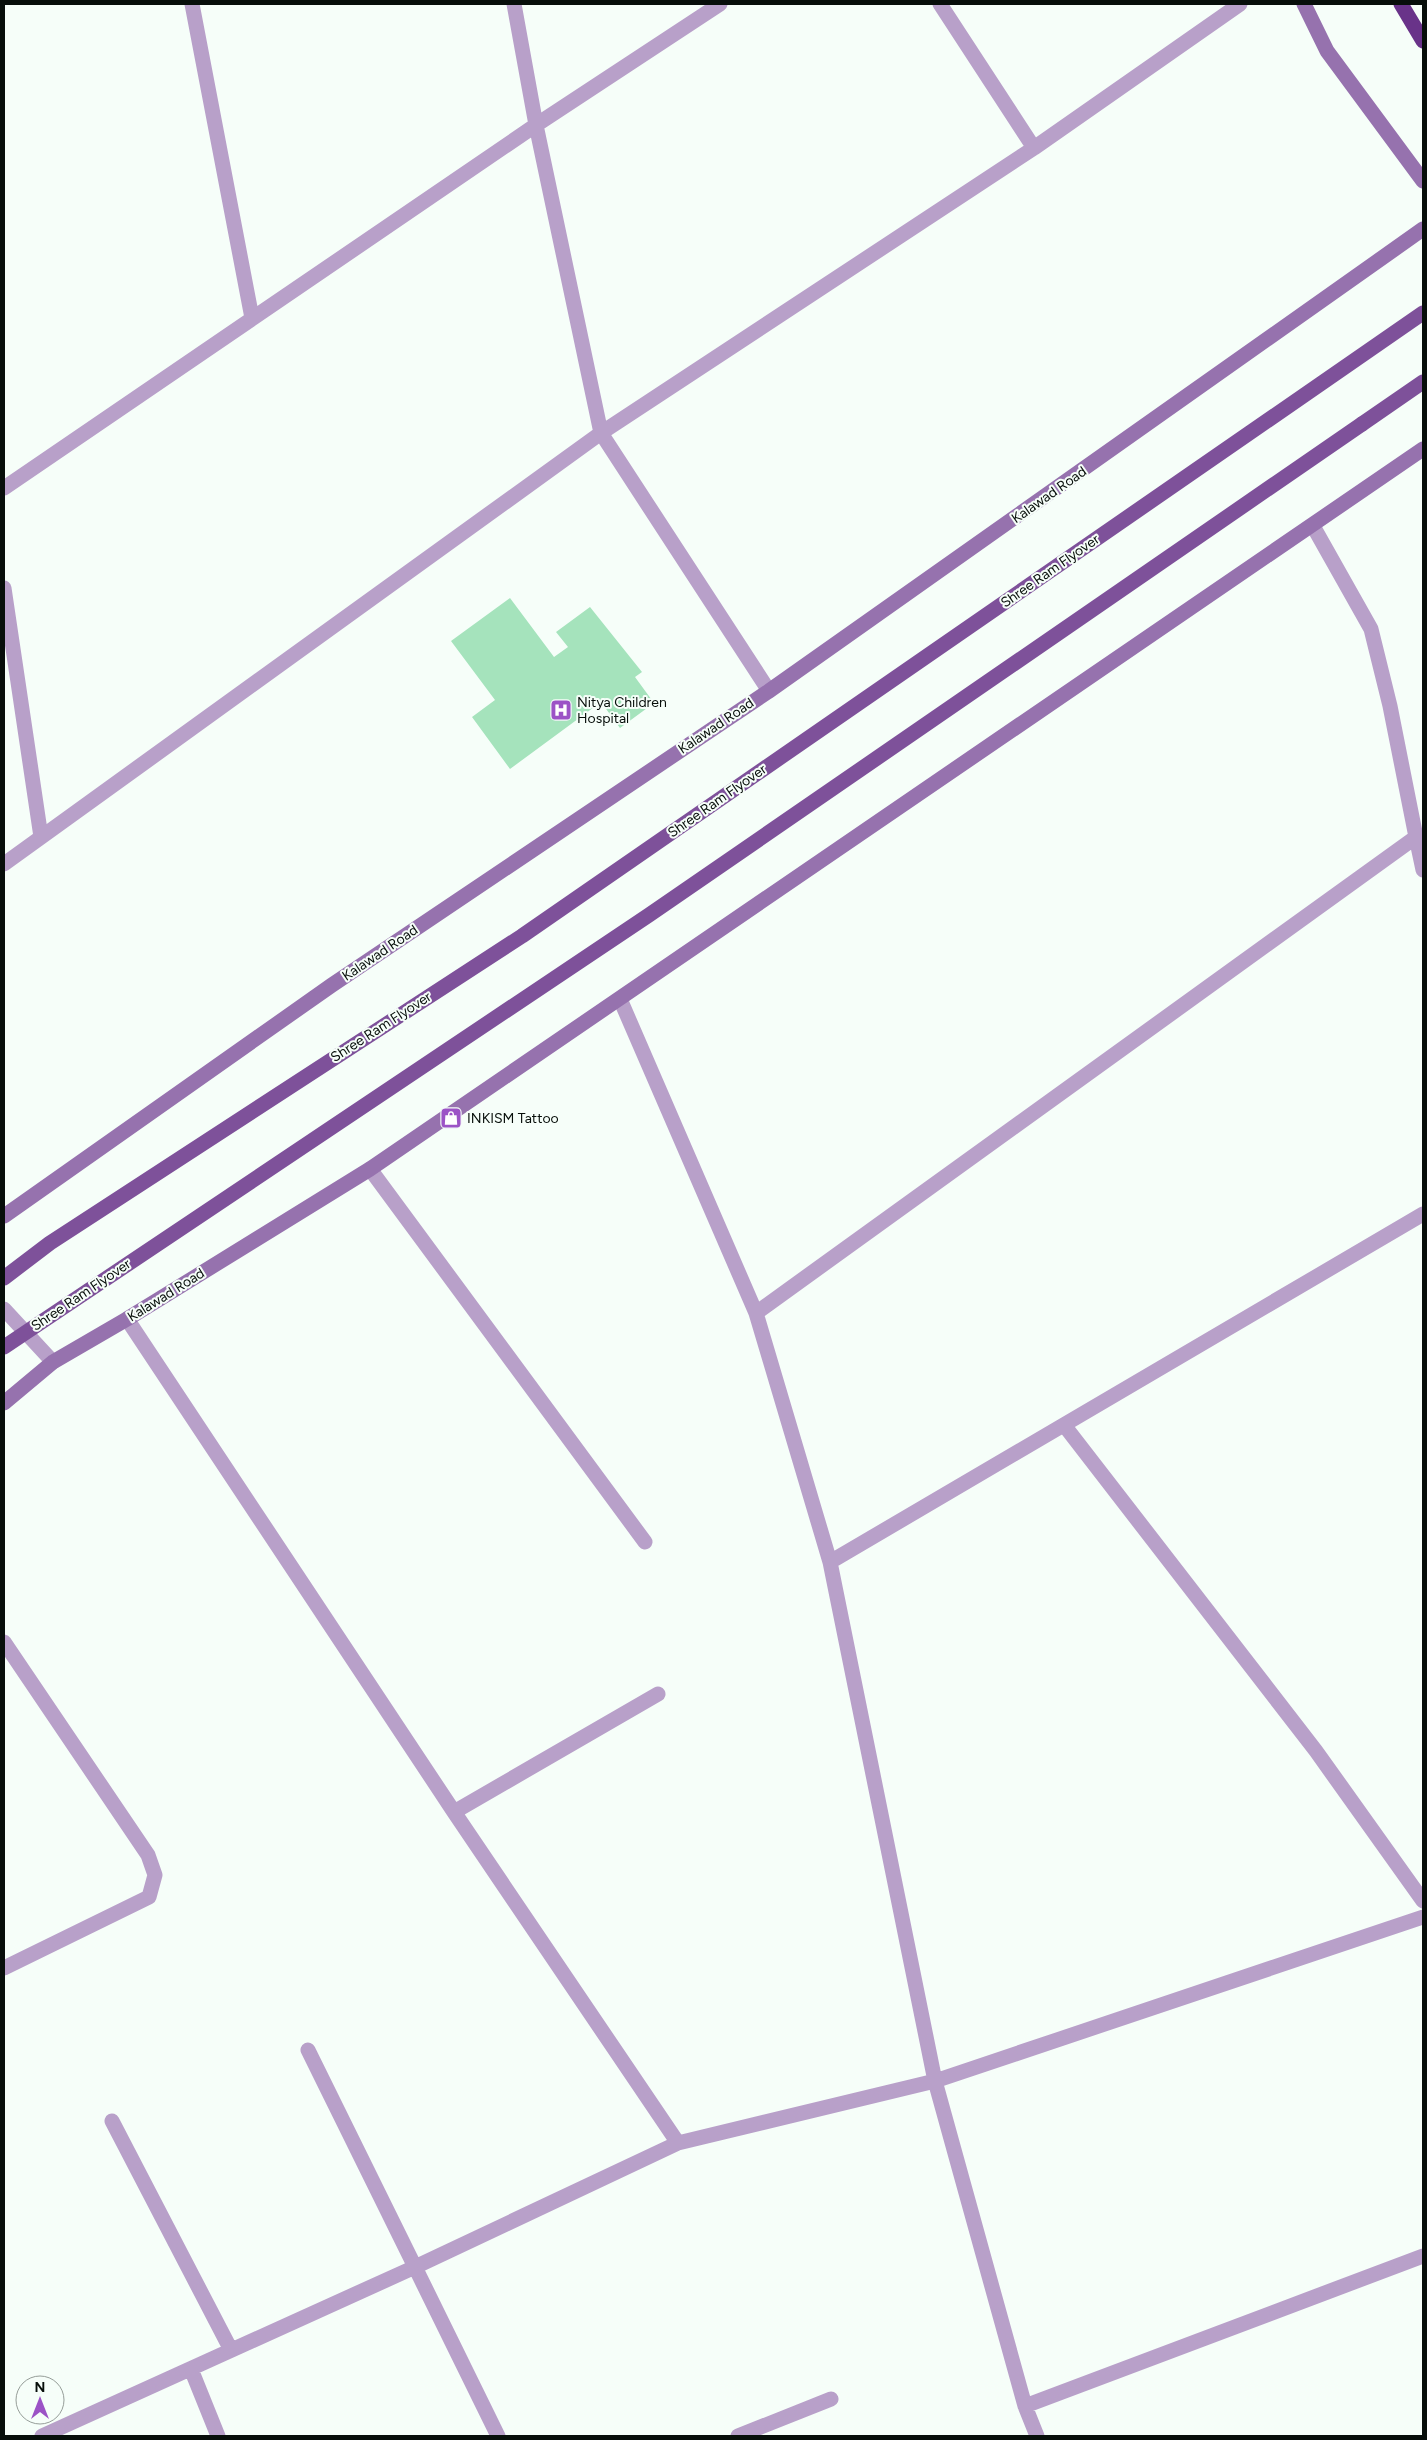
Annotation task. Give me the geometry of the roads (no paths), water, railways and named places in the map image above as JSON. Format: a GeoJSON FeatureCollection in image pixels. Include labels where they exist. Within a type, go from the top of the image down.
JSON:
{"type":"FeatureCollection","features":[{"type":"Feature","properties":{"kind":"highway"},"geometry":{"type":"LineString","coordinates":[[1401,4],[1423,41]]}},
{"type":"Feature","properties":{"kind":"main road","name":"Shree Ram Flyover"},"geometry":{"type":"LineString","coordinates":[[4,1278],[50,1242],[522,936],[1423,313]]}},
{"type":"Feature","properties":{"kind":"main road","name":"Shree Ram Flyover"},"geometry":{"type":"LineString","coordinates":[[4,1347],[649,915],[1423,382]]}},
{"type":"Feature","properties":{"kind":"street"},"geometry":{"type":"LineString","coordinates":[[192,4],[252,318]]}},
{"type":"Feature","properties":{"kind":"street"},"geometry":{"type":"LineString","coordinates":[[514,4],[536,124],[601,433],[769,691]]}},
{"type":"Feature","properties":{"kind":"street"},"geometry":{"type":"LineString","coordinates":[[4,488],[536,124],[720,4]]}},
{"type":"Feature","properties":{"kind":"street"},"geometry":{"type":"LineString","coordinates":[[940,4],[1034,148]]}},
{"type":"Feature","properties":{"kind":"street"},"geometry":{"type":"LineString","coordinates":[[4,864],[601,433],[1034,148],[1240,4]]}},
{"type":"Feature","properties":{"kind":"street"},"geometry":{"type":"LineString","coordinates":[[1304,4],[1327,52],[1423,180]]}},
{"type":"Feature","properties":{"kind":"street","name":"Kalawad Road"},"geometry":{"type":"LineString","coordinates":[[4,1216],[332,985],[769,691],[1423,229]]}},
{"type":"Feature","properties":{"kind":"street","name":"Kalawad Road"},"geometry":{"type":"LineString","coordinates":[[4,1403],[53,1362],[127,1319],[370,1169],[1423,449]]}},
{"type":"Feature","properties":{"kind":"street"},"geometry":{"type":"LineString","coordinates":[[1313,526],[1371,629],[1390,706],[1423,870]]}},
{"type":"Feature","properties":{"kind":"street"},"geometry":{"type":"LineString","coordinates":[[4,588],[41,836]]}},
{"type":"Feature","properties":{"kind":"street"},"geometry":{"type":"LineString","coordinates":[[756,1313],[1416,837]]}},
{"type":"Feature","properties":{"kind":"street"},"geometry":{"type":"LineString","coordinates":[[620,998],[756,1313],[830,1562],[935,2081],[1025,2406],[1036,2436]]}},
{"type":"Feature","properties":{"kind":"street"},"geometry":{"type":"LineString","coordinates":[[370,1169],[645,1542]]}},
{"type":"Feature","properties":{"kind":"street"},"geometry":{"type":"LineString","coordinates":[[830,1562],[1423,1214]]}},
{"type":"Feature","properties":{"kind":"street"},"geometry":{"type":"LineString","coordinates":[[4,1309],[53,1362]]}},
{"type":"Feature","properties":{"kind":"street"},"geometry":{"type":"LineString","coordinates":[[127,1319],[454,1812],[678,2143]]}},
{"type":"Feature","properties":{"kind":"street"},"geometry":{"type":"LineString","coordinates":[[1064,1425],[1316,1751],[1423,1901]]}},
{"type":"Feature","properties":{"kind":"street"},"geometry":{"type":"LineString","coordinates":[[4,1642],[148,1854],[156,1875],[149,1897],[4,1968]]}},
{"type":"Feature","properties":{"kind":"street"},"geometry":{"type":"LineString","coordinates":[[454,1812],[658,1694]]}},
{"type":"Feature","properties":{"kind":"street"},"geometry":{"type":"LineString","coordinates":[[42,2436],[415,2267],[678,2143],[935,2081],[1423,1917]]}},
{"type":"Feature","properties":{"kind":"street"},"geometry":{"type":"LineString","coordinates":[[308,2050],[498,2436]]}},
{"type":"Feature","properties":{"kind":"street"},"geometry":{"type":"LineString","coordinates":[[112,2121],[231,2350]]}},
{"type":"Feature","properties":{"kind":"street"},"geometry":{"type":"LineString","coordinates":[[1025,2406],[1423,2256]]}},
{"type":"Feature","properties":{"kind":"street"},"geometry":{"type":"LineString","coordinates":[[191,2369],[218,2436]]}},
{"type":"Feature","properties":{"kind":"street"},"geometry":{"type":"LineString","coordinates":[[738,2436],[831,2399]]}},
{"type":"Feature","properties":{"kind":"place","name":"Nitya Children Hospital"},"geometry":{"type":"Point","coordinates":[561,710]}},
{"type":"Feature","properties":{"kind":"place","name":"INKISM Tattoo"},"geometry":{"type":"Point","coordinates":[451,1118]}}]}
